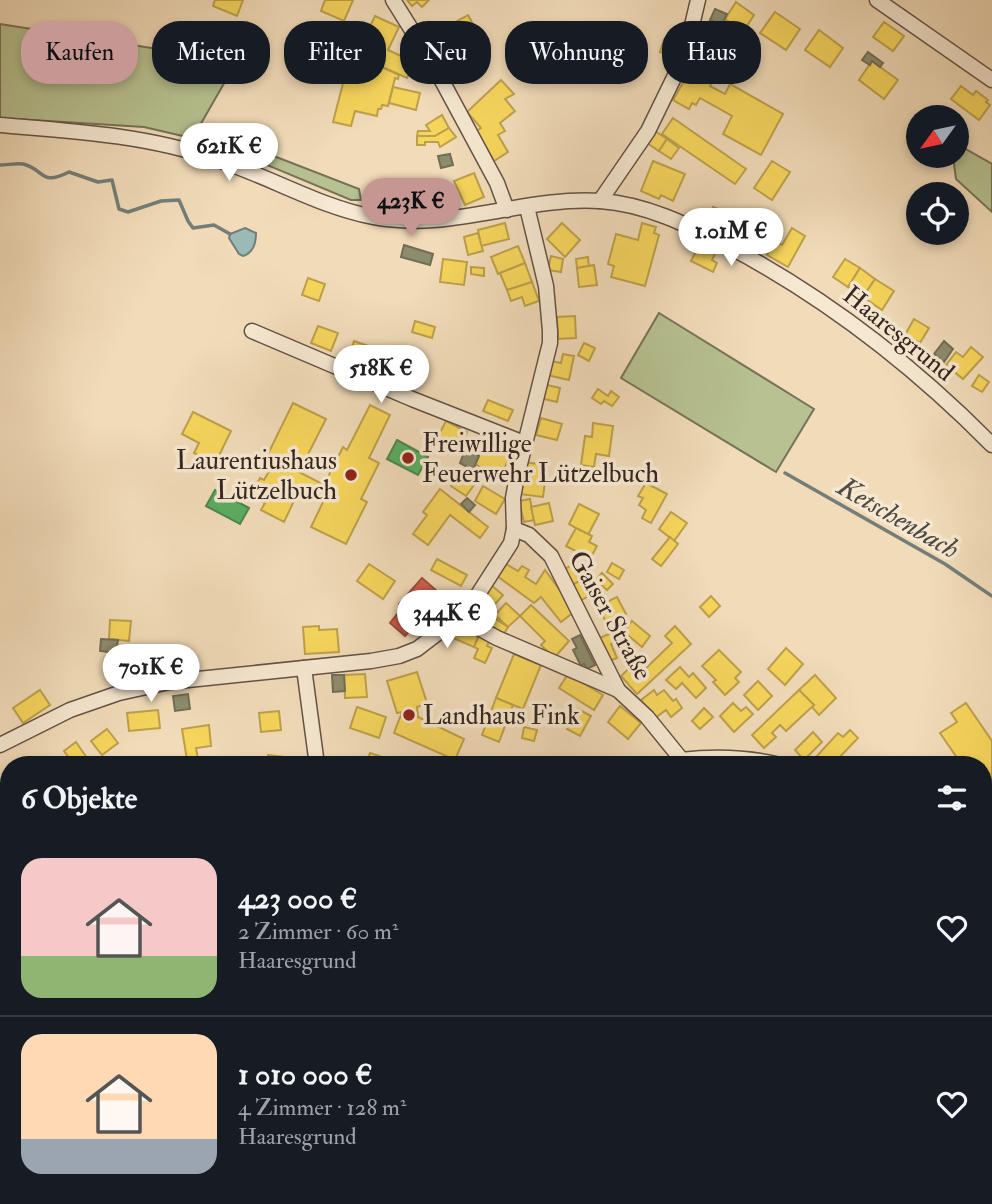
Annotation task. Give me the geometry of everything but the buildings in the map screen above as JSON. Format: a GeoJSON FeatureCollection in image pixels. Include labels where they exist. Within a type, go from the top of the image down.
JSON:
{"type":"FeatureCollection","features":[{"type":"Feature","properties":{"kind":"street"},"geometry":{"type":"LineString","coordinates":[[393,0],[433,64],[508,209]]}},
{"type":"Feature","properties":{"kind":"street"},"geometry":{"type":"LineString","coordinates":[[600,201],[648,131],[673,80],[685,55],[698,0]]}},
{"type":"Feature","properties":{"kind":"street"},"geometry":{"type":"LineString","coordinates":[[877,0],[992,80]]}},
{"type":"Feature","properties":{"kind":"street","name":"Haaresgrund"},"geometry":{"type":"LineString","coordinates":[[0,125],[119,136],[164,145],[214,158],[340,209],[376,218],[406,221],[446,220],[508,209],[600,201],[653,212],[697,230],[818,299],[863,330],[992,445]]}},
{"type":"Feature","properties":{"kind":"street"},"geometry":{"type":"LineString","coordinates":[[0,745],[71,710],[118,693],[169,682],[399,656],[416,649],[459,617],[494,574],[511,543],[514,529],[513,498],[550,343],[546,286],[527,207]]}},
{"type":"Feature","properties":{"kind":"street"},"geometry":{"type":"LineString","coordinates":[[252,331],[412,400],[524,443]]}},
{"type":"Feature","properties":{"kind":"street","name":"Gaiser Straße"},"geometry":{"type":"LineString","coordinates":[[514,529],[529,535],[551,556],[618,690],[647,717],[678,756]]}},
{"type":"Feature","properties":{"kind":"street"},"geometry":{"type":"LineString","coordinates":[[459,617],[498,638],[618,690]]}},
{"type":"Feature","properties":{"kind":"street"},"geometry":{"type":"LineString","coordinates":[[304,667],[316,756]]}},
{"type":"Feature","properties":{"kind":"green space"},"geometry":{"type":"Polygon","coordinates":[[[0,24],[21,27],[21,84],[138,84],[138,46],[152,48],[152,84],[224,84],[199,127],[359,189],[361,200],[351,200],[217,144],[144,127],[0,118],[0,24]]]}},
{"type":"Feature","properties":{"kind":"green space"},"geometry":{"type":"Polygon","coordinates":[[[970,151],[992,164],[992,212],[969,191],[969,182],[959,182],[956,179],[955,168],[970,168],[970,151]]]}},
{"type":"Feature","properties":{"kind":"green space"},"geometry":{"type":"Polygon","coordinates":[[[659,313],[814,409],[776,472],[621,378],[659,313]]]}},
{"type":"Feature","properties":{"kind":"water"},"geometry":{"type":"Polygon","coordinates":[[[245,228],[256,233],[256,237],[252,250],[243,256],[229,238],[230,234],[245,228]]]}},
{"type":"Feature","properties":{"kind":"waterway"},"geometry":{"type":"LineString","coordinates":[[0,165],[23,164],[43,176],[52,178],[69,172],[98,182],[112,180],[119,209],[128,212],[161,201],[179,200],[193,228],[214,225],[230,234]]}},
{"type":"Feature","properties":{"kind":"waterway","name":"Ketschenbach"},"geometry":{"type":"LineString","coordinates":[[785,473],[945,564],[992,596]]}},
{"type":"Feature","properties":{"kind":"place","name":"Freiwillige Feuerwehr Lützelbuch"},"geometry":{"type":"Point","coordinates":[408,458]}},
{"type":"Feature","properties":{"kind":"place","name":"Laurentiushaus Lützelbuch"},"geometry":{"type":"Point","coordinates":[351,475]}},
{"type":"Feature","properties":{"kind":"place","name":"Landhaus Fink"},"geometry":{"type":"Point","coordinates":[409,715]}}]}
